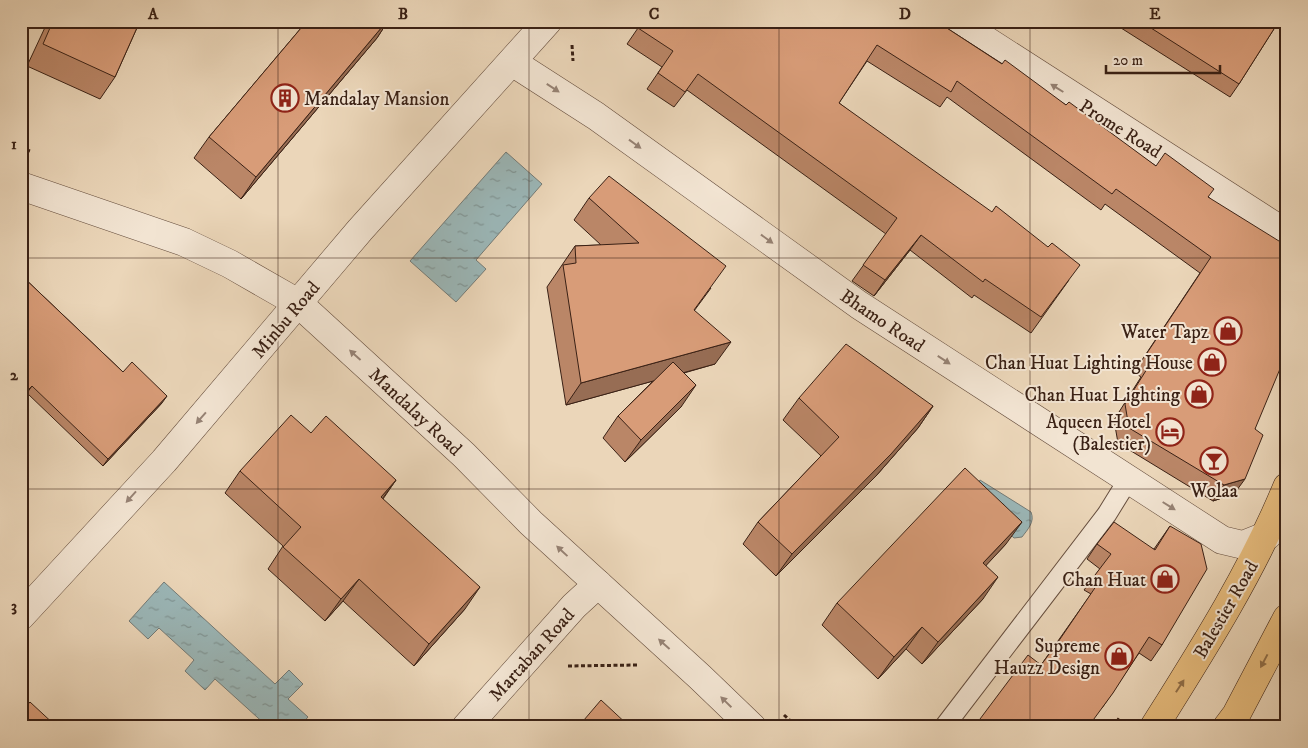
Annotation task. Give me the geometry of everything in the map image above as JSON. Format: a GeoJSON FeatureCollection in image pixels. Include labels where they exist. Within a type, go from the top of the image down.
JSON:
{"type":"FeatureCollection","features":[{"type":"Feature","properties":{"kind":"main road","name":"Balestier Road"},"geometry":{"type":"LineString","coordinates":[[1154,727],[1217,628],[1268,534],[1287,487]]}},
{"type":"Feature","properties":{"kind":"main road"},"geometry":{"type":"LineString","coordinates":[[1227,727],[1236,715],[1287,618]]}},
{"type":"Feature","properties":{"kind":"street","name":"Minbu Road"},"geometry":{"type":"LineString","coordinates":[[21,616],[164,461],[360,230],[548,21]]}},
{"type":"Feature","properties":{"kind":"street","name":"Prome Road"},"geometry":{"type":"LineString","coordinates":[[956,21],[1287,234]]}},
{"type":"Feature","properties":{"kind":"street","name":"Bhamo Road"},"geometry":{"type":"LineString","coordinates":[[512,62],[604,122],[859,305],[1222,540],[1243,545],[1268,534]]}},
{"type":"Feature","properties":{"kind":"street","name":"Mandalay Road"},"geometry":{"type":"LineString","coordinates":[[21,186],[184,242],[230,264],[298,304],[464,455],[531,523],[752,727]]}},
{"type":"Feature","properties":{"kind":"street","name":"Martaban Road"},"geometry":{"type":"LineString","coordinates":[[466,727],[574,606],[598,584]]}},
{"type":"Feature","properties":{"kind":"lane"},"geometry":{"type":"LineString","coordinates":[[944,727],[1107,514],[1128,480]]}},
{"type":"Feature","properties":{"kind":"path"},"geometry":{"type":"LineString","coordinates":[[548,84],[573,61],[572,43]]}},
{"type":"Feature","properties":{"kind":"path"},"geometry":{"type":"LineString","coordinates":[[561,666],[637,665]]}},
{"type":"Feature","properties":{"kind":"water"},"geometry":{"type":"Polygon","coordinates":[[[506,152],[542,184],[476,260],[486,269],[456,302],[410,261],[506,152]]]}},
{"type":"Feature","properties":{"kind":"water"},"geometry":{"type":"Polygon","coordinates":[[[980,480],[1031,512],[1032,519],[1029,528],[1022,537],[1014,538],[969,496],[980,480]]]}},
{"type":"Feature","properties":{"kind":"water"},"geometry":{"type":"Polygon","coordinates":[[[164,582],[275,684],[289,670],[303,684],[288,699],[308,717],[299,727],[268,727],[215,679],[205,690],[185,671],[194,660],[159,628],[148,639],[129,621],[164,582]]]}},
{"type":"Feature","properties":{"kind":"building"},"geometry":{"type":"Polygon","coordinates":[[[53,21],[140,21],[115,77],[43,44],[53,21]]]}},
{"type":"Feature","properties":{"kind":"building","name":"Mandalay Mansion"},"geometry":{"type":"Polygon","coordinates":[[[307,21],[387,21],[256,177],[209,137],[307,21]]]}},
{"type":"Feature","properties":{"kind":"building"},"geometry":{"type":"Polygon","coordinates":[[[644,21],[936,21],[1002,64],[1005,60],[1066,105],[1069,102],[1156,166],[1165,153],[1214,189],[1208,197],[1287,246],[1287,352],[1255,429],[1263,435],[1245,479],[1224,485],[1129,428],[1125,404],[1152,361],[1145,356],[1211,257],[1116,189],[1112,194],[957,81],[951,92],[877,45],[839,103],[992,212],[996,206],[1048,247],[1052,243],[1080,265],[1041,317],[985,279],[983,282],[921,235],[885,280],[863,265],[897,218],[698,74],[685,92],[658,73],[673,51],[638,28],[644,21]]]}},
{"type":"Feature","properties":{"kind":"building"},"geometry":{"type":"Polygon","coordinates":[[[1140,21],[1279,21],[1239,84],[1140,21]]]}},
{"type":"Feature","properties":{"kind":"building"},"geometry":{"type":"Polygon","coordinates":[[[609,176],[726,266],[694,310],[731,342],[581,383],[563,265],[576,263],[575,246],[639,243],[589,198],[609,176]]]}},
{"type":"Feature","properties":{"kind":"building"},"geometry":{"type":"Polygon","coordinates":[[[21,275],[123,372],[132,362],[167,396],[108,459],[32,386],[21,397],[21,275]]]}},
{"type":"Feature","properties":{"kind":"building"},"geometry":{"type":"Polygon","coordinates":[[[846,344],[933,406],[891,454],[792,554],[758,522],[839,437],[799,398],[846,344]]]}},
{"type":"Feature","properties":{"kind":"building"},"geometry":{"type":"Polygon","coordinates":[[[673,362],[696,385],[641,440],[618,416],[673,362]]]}},
{"type":"Feature","properties":{"kind":"building"},"geometry":{"type":"Polygon","coordinates":[[[291,415],[311,433],[326,416],[396,480],[381,497],[480,587],[429,644],[359,579],[341,599],[283,547],[301,527],[240,471],[291,415]]]}},
{"type":"Feature","properties":{"kind":"building"},"geometry":{"type":"Polygon","coordinates":[[[965,468],[1022,522],[983,563],[998,577],[938,642],[922,627],[894,657],[837,603],[965,468]]]}},
{"type":"Feature","properties":{"kind":"building"},"geometry":{"type":"Polygon","coordinates":[[[1114,522],[1155,550],[1170,526],[1201,544],[1207,569],[1162,645],[1149,637],[1113,693],[1088,727],[974,727],[1028,655],[1041,665],[1058,642],[1101,579],[1095,575],[1111,554],[1097,544],[1114,522]]]}},
{"type":"Feature","properties":{"kind":"building"},"geometry":{"type":"Polygon","coordinates":[[[601,700],[630,727],[578,727],[601,700]]]}},
{"type":"Feature","properties":{"kind":"building"},"geometry":{"type":"Polygon","coordinates":[[[30,702],[57,727],[21,727],[21,712],[30,702]]]}},
{"type":"Feature","properties":{"kind":"place","name":"Mandalay Mansion"},"geometry":{"type":"Point","coordinates":[285,98]}},
{"type":"Feature","properties":{"kind":"place","name":"Water Tapz"},"geometry":{"type":"Point","coordinates":[1228,331]}},
{"type":"Feature","properties":{"kind":"place","name":"Chan Huat Lighting House"},"geometry":{"type":"Point","coordinates":[1212,362]}},
{"type":"Feature","properties":{"kind":"place","name":"Chan Huat Lighting"},"geometry":{"type":"Point","coordinates":[1199,394]}},
{"type":"Feature","properties":{"kind":"place","name":"Aqueen Hotel (Balestier)"},"geometry":{"type":"Point","coordinates":[1170,432]}},
{"type":"Feature","properties":{"kind":"place","name":"Wolaa"},"geometry":{"type":"Point","coordinates":[1214,461]}},
{"type":"Feature","properties":{"kind":"place","name":"Chan Huat"},"geometry":{"type":"Point","coordinates":[1165,579]}},
{"type":"Feature","properties":{"kind":"place","name":"Supreme Hauzz Design"},"geometry":{"type":"Point","coordinates":[1119,656]}}]}
